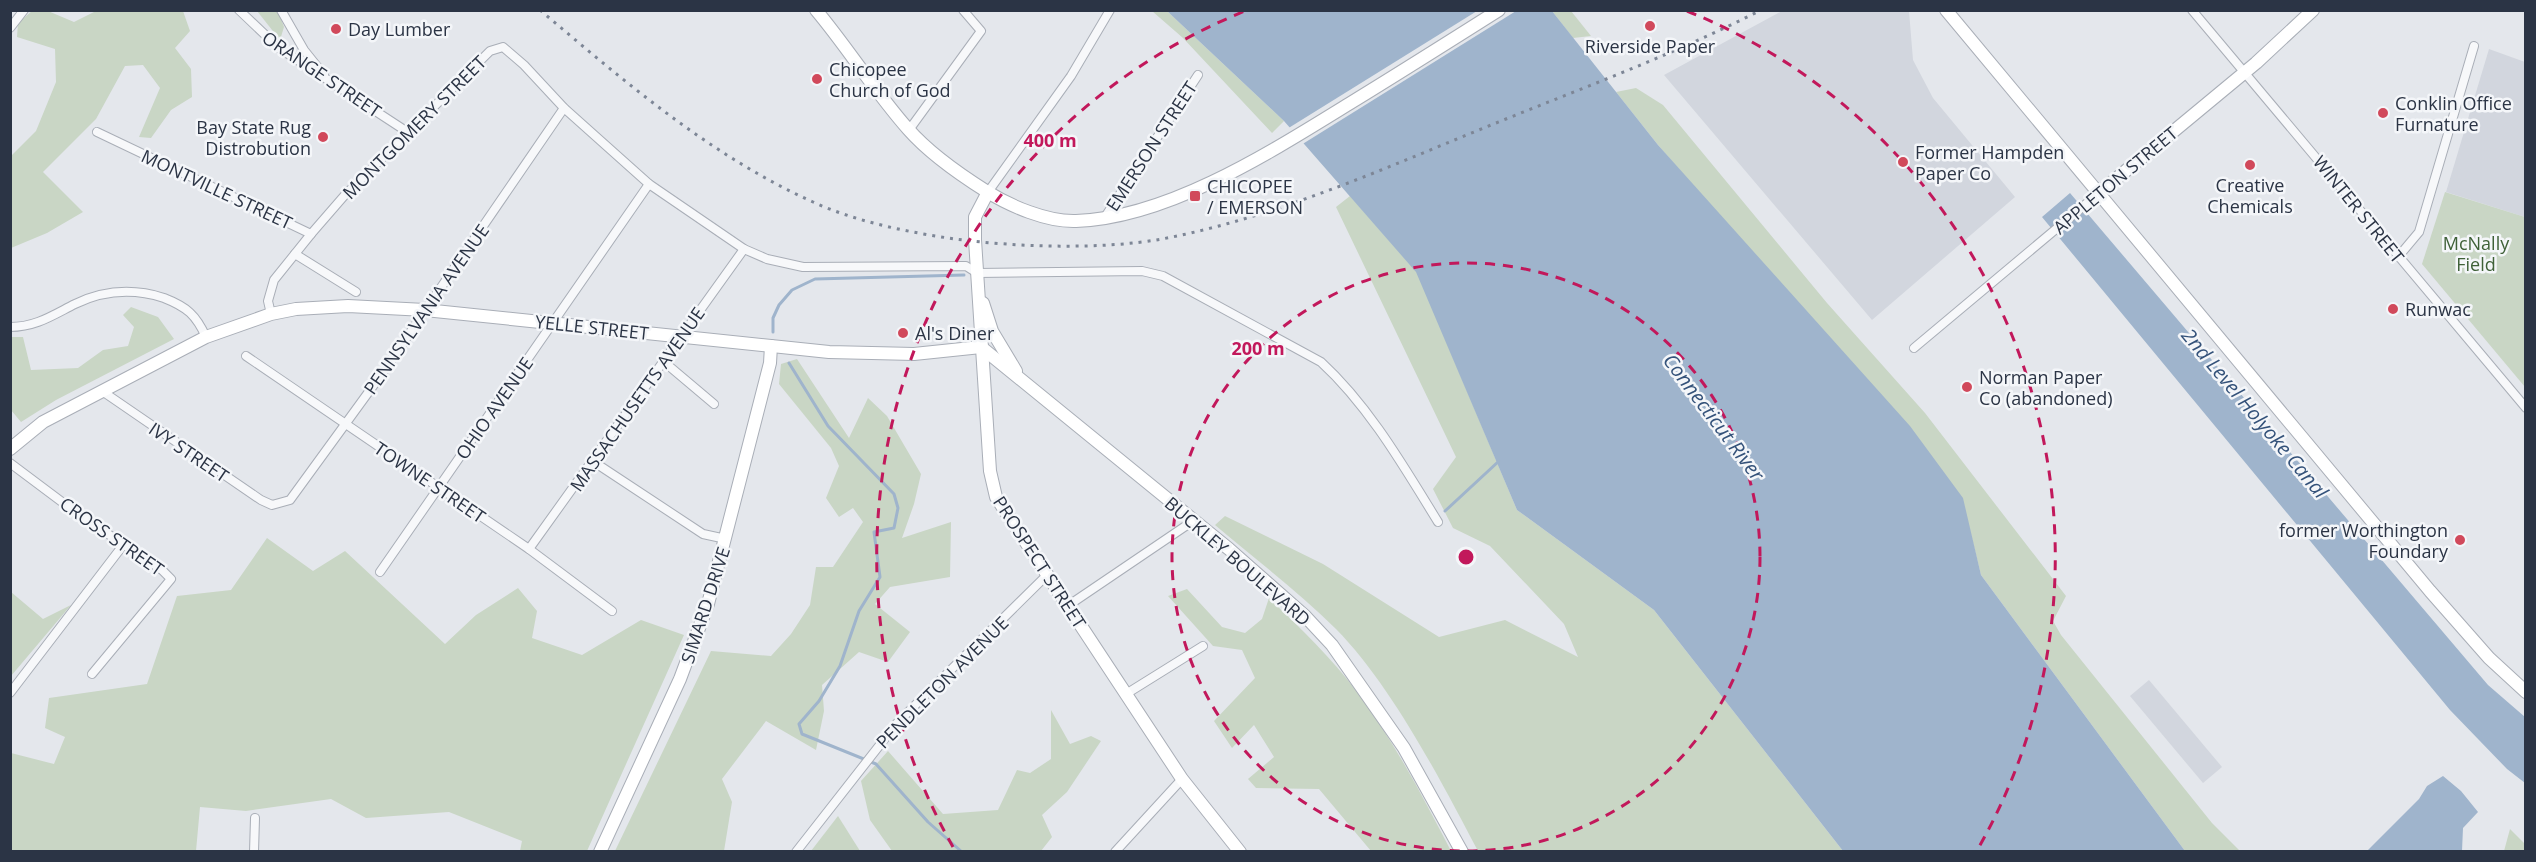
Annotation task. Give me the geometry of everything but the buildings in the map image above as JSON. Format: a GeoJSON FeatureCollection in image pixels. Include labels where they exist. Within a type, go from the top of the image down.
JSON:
{"type":"FeatureCollection","features":[{"type":"Feature","properties":{"kind":"main road"},"geometry":{"type":"LineString","coordinates":[[816,10],[909,130],[942,159],[988,192],[1033,213],[1058,220],[1075,221],[1132,213],[1170,201],[1292,140],[1498,10]]}},
{"type":"Feature","properties":{"kind":"main road"},"geometry":{"type":"LineString","coordinates":[[1946,10],[2094,196],[2467,634],[2526,692]]}},
{"type":"Feature","properties":{"kind":"main road","name":"APPLETON STREET"},"geometry":{"type":"LineString","coordinates":[[2094,196],[2245,71],[2313,10]]}},
{"type":"Feature","properties":{"kind":"main road","name":"PROSPECT STREET"},"geometry":{"type":"LineString","coordinates":[[988,192],[975,217],[981,347],[992,486],[1000,502],[1182,779],[1240,852]]}},
{"type":"Feature","properties":{"kind":"main road"},"geometry":{"type":"LineString","coordinates":[[978,288],[992,331],[1025,384]]}},
{"type":"Feature","properties":{"kind":"main road","name":"YELLE STREET"},"geometry":{"type":"LineString","coordinates":[[206,337],[271,314],[296,309],[348,306],[425,310],[829,352],[914,354],[981,347]]}},
{"type":"Feature","properties":{"kind":"main road"},"geometry":{"type":"LineString","coordinates":[[10,449],[43,422],[206,337]]}},
{"type":"Feature","properties":{"kind":"main road","name":"SIMARD DRIVE"},"geometry":{"type":"LineString","coordinates":[[600,852],[680,679],[708,604],[770,363],[771,346]]}},
{"type":"Feature","properties":{"kind":"main road","name":"BUCKLEY BOULEVARD"},"geometry":{"type":"LineString","coordinates":[[981,347],[1275,588],[1332,645],[1404,748],[1462,852]]}},
{"type":"Feature","properties":{"kind":"street"},"geometry":{"type":"LineString","coordinates":[[10,28],[24,10]]}},
{"type":"Feature","properties":{"kind":"street","name":"ORANGE STREET"},"geometry":{"type":"LineString","coordinates":[[239,10],[279,48],[409,133]]}},
{"type":"Feature","properties":{"kind":"street"},"geometry":{"type":"LineString","coordinates":[[281,10],[304,50],[327,80]]}},
{"type":"Feature","properties":{"kind":"street"},"geometry":{"type":"LineString","coordinates":[[909,130],[981,31],[972,14],[963,10]]}},
{"type":"Feature","properties":{"kind":"street"},"geometry":{"type":"LineString","coordinates":[[988,192],[1071,76],[1110,10]]}},
{"type":"Feature","properties":{"kind":"street","name":"WINTER STREET"},"geometry":{"type":"LineString","coordinates":[[2192,10],[2526,408]]}},
{"type":"Feature","properties":{"kind":"street"},"geometry":{"type":"LineString","coordinates":[[2398,257],[2419,232],[2474,46]]}},
{"type":"Feature","properties":{"kind":"street","name":"MONTGOMERY STREET"},"geometry":{"type":"LineString","coordinates":[[271,314],[269,292],[274,280],[311,234],[344,196],[490,51],[497,47],[509,50],[564,108],[649,184],[744,249],[767,259],[803,267],[966,266],[977,273],[1142,271],[1163,276],[1321,362],[1339,379],[1438,522]]}},
{"type":"Feature","properties":{"kind":"street","name":"EMERSON STREET"},"geometry":{"type":"LineString","coordinates":[[1105,218],[1198,75]]}},
{"type":"Feature","properties":{"kind":"street","name":"PENNSYLVANIA AVENUE"},"geometry":{"type":"LineString","coordinates":[[280,504],[290,500],[345,425],[564,108]]}},
{"type":"Feature","properties":{"kind":"street","name":"MONTVILLE STREET"},"geometry":{"type":"LineString","coordinates":[[98,132],[311,234]]}},
{"type":"Feature","properties":{"kind":"street","name":"OHIO AVENUE"},"geometry":{"type":"LineString","coordinates":[[380,572],[649,184]]}},
{"type":"Feature","properties":{"kind":"street","name":"APPLETON STREET"},"geometry":{"type":"LineString","coordinates":[[1914,348],[2094,196]]}},
{"type":"Feature","properties":{"kind":"street","name":"MASSACHUSETTS AVENUE"},"geometry":{"type":"LineString","coordinates":[[529,549],[594,462],[744,249]]}},
{"type":"Feature","properties":{"kind":"street"},"geometry":{"type":"LineString","coordinates":[[295,254],[356,292]]}},
{"type":"Feature","properties":{"kind":"street"},"geometry":{"type":"LineString","coordinates":[[10,327],[45,321],[75,304],[105,293],[136,291],[158,296],[191,310],[206,337]]}},
{"type":"Feature","properties":{"kind":"street","name":"TOWNE STREET"},"geometry":{"type":"LineString","coordinates":[[246,356],[529,549],[612,611]]}},
{"type":"Feature","properties":{"kind":"street"},"geometry":{"type":"LineString","coordinates":[[663,361],[714,404]]}},
{"type":"Feature","properties":{"kind":"street","name":"IVY STREET"},"geometry":{"type":"LineString","coordinates":[[102,391],[261,500],[272,505],[280,504]]}},
{"type":"Feature","properties":{"kind":"street"},"geometry":{"type":"LineString","coordinates":[[594,462],[703,534],[726,539]]}},
{"type":"Feature","properties":{"kind":"street","name":"CROSS STREET"},"geometry":{"type":"LineString","coordinates":[[10,463],[171,579],[92,674]]}},
{"type":"Feature","properties":{"kind":"street"},"geometry":{"type":"LineString","coordinates":[[1069,605],[1193,521]]}},
{"type":"Feature","properties":{"kind":"street"},"geometry":{"type":"LineString","coordinates":[[10,693],[124,544]]}},
{"type":"Feature","properties":{"kind":"street","name":"PENDLETON AVENUE"},"geometry":{"type":"LineString","coordinates":[[796,852],[897,723],[1048,574]]}},
{"type":"Feature","properties":{"kind":"street"},"geometry":{"type":"LineString","coordinates":[[1126,694],[1203,646]]}},
{"type":"Feature","properties":{"kind":"street"},"geometry":{"type":"LineString","coordinates":[[1115,852],[1182,779]]}},
{"type":"Feature","properties":{"kind":"street"},"geometry":{"type":"LineString","coordinates":[[254,852],[255,818]]}},
{"type":"Feature","properties":{"kind":"shaded area"},"geometry":{"type":"Polygon","coordinates":[[[1782,11],[1909,11],[1913,60],[1933,98],[2015,197],[1872,320],[1664,75],[1782,11]]]}},
{"type":"Feature","properties":{"kind":"shaded area"},"geometry":{"type":"Polygon","coordinates":[[[2489,49],[2525,62],[2525,217],[2446,192],[2489,49]]]}},
{"type":"Feature","properties":{"kind":"shaded area"},"geometry":{"type":"Polygon","coordinates":[[[2149,680],[2222,767],[2203,783],[2130,696],[2149,680]]]}},
{"type":"Feature","properties":{"kind":"green space"},"geometry":{"type":"Polygon","coordinates":[[[32,11],[48,11],[74,22],[96,11],[183,11],[190,31],[175,48],[191,69],[192,97],[171,110],[151,138],[139,137],[160,88],[143,65],[125,66],[96,119],[43,172],[83,212],[47,233],[11,248],[11,156],[36,131],[56,82],[55,49],[17,37],[18,23],[32,11]]]}},
{"type":"Feature","properties":{"kind":"green space"},"geometry":{"type":"Polygon","coordinates":[[[257,11],[278,11],[284,27],[280,40],[257,11]]]}},
{"type":"Feature","properties":{"kind":"green space"},"geometry":{"type":"Polygon","coordinates":[[[1152,11],[1167,11],[1284,121],[1272,133],[1183,38],[1152,11]]]}},
{"type":"Feature","properties":{"kind":"green space"},"geometry":{"type":"Polygon","coordinates":[[[1552,11],[1571,11],[1591,36],[1573,38],[1552,11]]]}},
{"type":"Feature","properties":{"kind":"green space"},"geometry":{"type":"Polygon","coordinates":[[[1636,88],[1663,105],[1827,303],[1925,413],[2066,596],[2053,621],[2061,635],[2212,823],[2240,851],[2185,851],[1981,575],[1962,498],[1658,145],[1616,92],[1636,88]]]}},
{"type":"Feature","properties":{"kind":"green space","name":"McNally Field"},"geometry":{"type":"Polygon","coordinates":[[[2445,192],[2525,217],[2525,387],[2422,264],[2445,192]]]}},
{"type":"Feature","properties":{"kind":"green space"},"geometry":{"type":"Polygon","coordinates":[[[1350,196],[1417,272],[1517,510],[1654,610],[1843,851],[1478,851],[1414,735],[1357,652],[1307,602],[1215,525],[1225,516],[1323,564],[1439,637],[1505,620],[1578,657],[1564,624],[1490,546],[1453,528],[1433,489],[1456,457],[1336,207],[1350,196]]]}},
{"type":"Feature","properties":{"kind":"green space"},"geometry":{"type":"Polygon","coordinates":[[[131,307],[158,317],[174,339],[56,400],[21,422],[11,410],[11,337],[23,337],[31,370],[78,368],[103,350],[128,346],[134,327],[123,315],[131,307]]]}},
{"type":"Feature","properties":{"kind":"green space"},"geometry":{"type":"Polygon","coordinates":[[[797,359],[849,438],[868,398],[887,416],[921,474],[914,504],[902,538],[951,522],[950,577],[890,587],[875,604],[910,632],[888,662],[859,652],[822,685],[824,711],[816,750],[766,721],[722,779],[732,802],[724,851],[615,851],[711,651],[771,656],[791,634],[810,605],[816,567],[833,567],[863,522],[853,508],[839,517],[826,498],[839,466],[831,448],[779,384],[781,364],[797,359]]]}},
{"type":"Feature","properties":{"kind":"green space"},"geometry":{"type":"Polygon","coordinates":[[[267,538],[313,571],[345,551],[445,644],[476,615],[518,588],[537,611],[532,638],[582,655],[641,620],[684,635],[587,851],[520,851],[522,841],[449,812],[366,818],[331,799],[246,811],[200,807],[196,851],[11,851],[11,753],[54,764],[65,737],[45,728],[49,698],[147,684],[177,596],[231,590],[267,538]]]}},
{"type":"Feature","properties":{"kind":"green space"},"geometry":{"type":"Polygon","coordinates":[[[1187,589],[1222,627],[1245,633],[1262,619],[1269,598],[1304,632],[1337,667],[1371,711],[1430,810],[1451,851],[1371,851],[1319,789],[1256,788],[1248,779],[1274,757],[1254,725],[1232,748],[1214,721],[1255,678],[1242,650],[1213,646],[1168,596],[1187,589]]]}},
{"type":"Feature","properties":{"kind":"green space"},"geometry":{"type":"Polygon","coordinates":[[[11,592],[43,619],[71,605],[11,676],[11,592]]]}},
{"type":"Feature","properties":{"kind":"green space"},"geometry":{"type":"Polygon","coordinates":[[[1051,710],[1070,744],[1091,736],[1101,741],[1067,792],[1042,815],[1052,837],[1041,851],[892,851],[870,820],[861,781],[888,751],[943,814],[998,810],[1017,770],[1030,773],[1051,759],[1051,710]]]}},
{"type":"Feature","properties":{"kind":"green space"},"geometry":{"type":"Polygon","coordinates":[[[838,816],[860,851],[811,851],[838,816]]]}},
{"type":"Feature","properties":{"kind":"green space"},"geometry":{"type":"Polygon","coordinates":[[[2510,829],[2525,844],[2525,851],[2504,851],[2510,829]]]}},
{"type":"Feature","properties":{"kind":"water","name":"Connecticut River"},"geometry":{"type":"Polygon","coordinates":[[[1167,11],[1552,11],[1658,145],[1910,426],[1963,498],[1981,575],[2185,851],[1843,851],[1654,610],[1517,510],[1416,272],[1284,121],[1167,11]]]}},
{"type":"Feature","properties":{"kind":"water","name":"2nd Level Holyoke Canal"},"geometry":{"type":"Polygon","coordinates":[[[2070,193],[2488,685],[2525,717],[2525,783],[2507,769],[2450,710],[2042,217],[2070,193]]]}},
{"type":"Feature","properties":{"kind":"water"},"geometry":{"type":"Polygon","coordinates":[[[2443,776],[2461,791],[2478,812],[2463,828],[2462,851],[2367,851],[2419,799],[2427,786],[2443,776]]]}},
{"type":"Feature","properties":{"kind":"pier"},"geometry":{"type":"Polygon","coordinates":[[[1477,11],[1516,11],[1301,145],[1287,129],[1477,11]]]}},
{"type":"Feature","properties":{"kind":"waterway"},"geometry":{"type":"LineString","coordinates":[[773,332],[773,318],[779,305],[792,290],[815,279],[964,275]]}},
{"type":"Feature","properties":{"kind":"waterway"},"geometry":{"type":"LineString","coordinates":[[789,363],[828,426],[894,494],[898,508],[894,528],[874,532],[880,577],[859,611],[840,666],[819,701],[799,724],[802,734],[876,764],[928,822],[962,852]]}},
{"type":"Feature","properties":{"kind":"waterway"},"geometry":{"type":"LineString","coordinates":[[1445,511],[1499,461]]}},
{"type":"Feature","properties":{"kind":"railway"},"geometry":{"type":"LineString","coordinates":[[540,10],[604,64],[704,140],[739,163],[813,202],[865,221],[919,233],[979,242],[1058,246],[1112,245],[1162,239],[1205,230],[1290,204],[1630,70],[1761,10]]}},
{"type":"Feature","properties":{"kind":"place","name":"Riverside Paper"},"geometry":{"type":"Point","coordinates":[1650,26]}},
{"type":"Feature","properties":{"kind":"place","name":"Day Lumber"},"geometry":{"type":"Point","coordinates":[336,29]}},
{"type":"Feature","properties":{"kind":"place","name":"Chicopee Church of God"},"geometry":{"type":"Point","coordinates":[817,79]}},
{"type":"Feature","properties":{"kind":"place","name":"Conklin Office Furnature"},"geometry":{"type":"Point","coordinates":[2383,113]}},
{"type":"Feature","properties":{"kind":"place","name":"Bay State Rug Distrobution"},"geometry":{"type":"Point","coordinates":[323,137]}},
{"type":"Feature","properties":{"kind":"place","name":"Former Hampden Paper Co"},"geometry":{"type":"Point","coordinates":[1903,162]}},
{"type":"Feature","properties":{"kind":"place","name":"Creative Chemicals"},"geometry":{"type":"Point","coordinates":[2250,165]}},
{"type":"Feature","properties":{"kind":"place","name":"CHICOPEE / EMERSON"},"geometry":{"type":"Point","coordinates":[1195,196]}},
{"type":"Feature","properties":{"kind":"place","name":"Runwac"},"geometry":{"type":"Point","coordinates":[2393,309]}},
{"type":"Feature","properties":{"kind":"place","name":"Al's Diner"},"geometry":{"type":"Point","coordinates":[903,333]}},
{"type":"Feature","properties":{"kind":"place","name":"Norman Paper Co (abandoned)"},"geometry":{"type":"Point","coordinates":[1967,387]}},
{"type":"Feature","properties":{"kind":"place","name":"former Worthington Foundary"},"geometry":{"type":"Point","coordinates":[2460,540]}}]}
